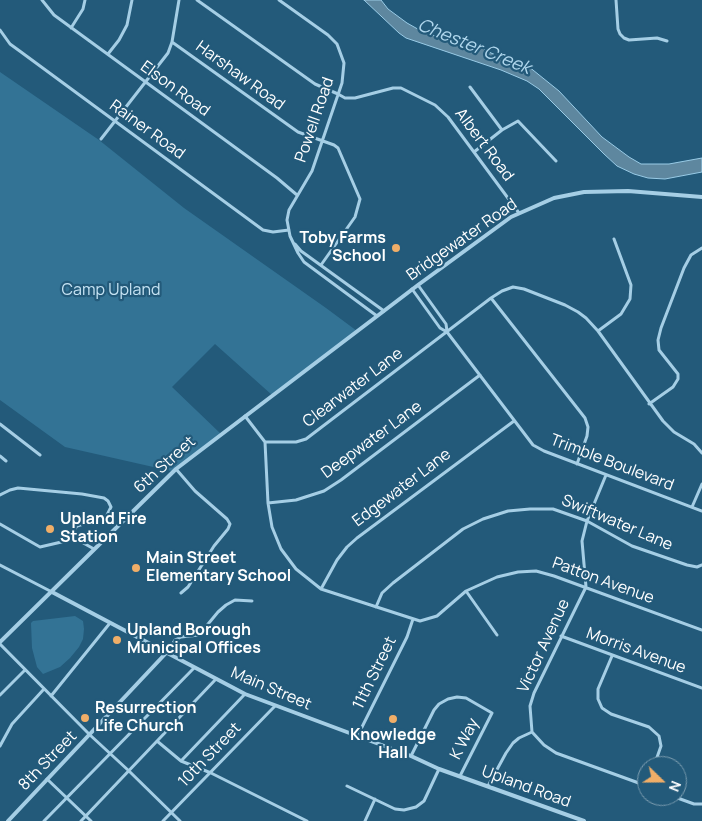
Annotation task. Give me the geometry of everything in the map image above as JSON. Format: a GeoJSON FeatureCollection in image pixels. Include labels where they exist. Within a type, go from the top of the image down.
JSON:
{"type":"FeatureCollection","features":[{"type":"Feature","properties":{"kind":"street","name":"Elson Road"},"geometry":{"type":"LineString","coordinates":[[42,0],[48,9],[71,28],[297,194]]}},
{"type":"Feature","properties":{"kind":"street"},"geometry":{"type":"LineString","coordinates":[[71,28],[83,9],[85,0]]}},
{"type":"Feature","properties":{"kind":"street"},"geometry":{"type":"LineString","coordinates":[[108,54],[119,40],[127,25],[132,0]]}},
{"type":"Feature","properties":{"kind":"street"},"geometry":{"type":"LineString","coordinates":[[101,139],[168,52],[172,42],[179,0]]}},
{"type":"Feature","properties":{"kind":"street","name":"Albert Road"},"geometry":{"type":"LineString","coordinates":[[197,0],[315,84],[345,98],[355,98],[393,88],[401,88],[443,111],[519,212]]}},
{"type":"Feature","properties":{"kind":"street","name":"Powell Road"},"geometry":{"type":"LineString","coordinates":[[279,0],[328,35],[336,44],[344,62],[343,78],[312,171],[289,210],[288,220],[292,242],[304,262],[377,316]]}},
{"type":"Feature","properties":{"kind":"street"},"geometry":{"type":"LineString","coordinates":[[616,0],[618,29],[624,38],[629,40],[657,38],[667,42]]}},
{"type":"Feature","properties":{"kind":"street","name":"Rainer Road"},"geometry":{"type":"LineString","coordinates":[[0,30],[15,48],[263,230],[273,232],[289,230]]}},
{"type":"Feature","properties":{"kind":"street","name":"Harshaw Road"},"geometry":{"type":"LineString","coordinates":[[172,42],[276,118],[298,132],[338,148],[360,199],[356,217],[321,265]]}},
{"type":"Feature","properties":{"kind":"street"},"geometry":{"type":"LineString","coordinates":[[470,87],[502,130]]}},
{"type":"Feature","properties":{"kind":"street"},"geometry":{"type":"LineString","coordinates":[[474,152],[502,130],[518,121],[556,161]]}},
{"type":"Feature","properties":{"kind":"street","name":"Bridgewater Road"},"geometry":{"type":"LineString","coordinates":[[364,326],[519,212],[560,197],[595,191],[628,191],[702,197]]}},
{"type":"Feature","properties":{"kind":"street"},"geometry":{"type":"LineString","coordinates":[[598,331],[621,314],[630,298],[631,285],[614,239]]}},
{"type":"Feature","properties":{"kind":"street"},"geometry":{"type":"LineString","coordinates":[[292,242],[301,251],[384,311]]}},
{"type":"Feature","properties":{"kind":"street"},"geometry":{"type":"LineString","coordinates":[[649,404],[673,387],[678,379],[678,374],[674,367],[659,350],[658,340],[684,268],[691,255],[702,248]]}},
{"type":"Feature","properties":{"kind":"street","name":"Trimble Boulevard"},"geometry":{"type":"LineString","coordinates":[[418,285],[446,324],[448,332],[533,445],[544,451],[702,512]]}},
{"type":"Feature","properties":{"kind":"street","name":"Clearwater Lane"},"geometry":{"type":"LineString","coordinates":[[265,442],[296,442],[306,438],[491,298],[513,287],[524,289],[578,312],[598,331],[649,404],[669,428],[694,444],[702,453]]}},
{"type":"Feature","properties":{"kind":"street","name":"Trimble Boulevard"},"geometry":{"type":"LineString","coordinates":[[412,289],[440,328],[448,332]]}},
{"type":"Feature","properties":{"kind":"street"},"geometry":{"type":"LineString","coordinates":[[491,298],[585,418],[588,426],[587,436],[577,464]]}},
{"type":"Feature","properties":{"kind":"street","name":"6th Street"},"geometry":{"type":"LineString","coordinates":[[0,643],[176,469],[364,326]]}},
{"type":"Feature","properties":{"kind":"street","name":"Deepwater Lane"},"geometry":{"type":"LineString","coordinates":[[268,503],[296,500],[324,491],[480,375]]}},
{"type":"Feature","properties":{"kind":"street"},"geometry":{"type":"LineString","coordinates":[[245,415],[265,442]]}},
{"type":"Feature","properties":{"kind":"street","name":"Edgewater Lane"},"geometry":{"type":"LineString","coordinates":[[320,589],[337,560],[357,538],[514,421]]}},
{"type":"Feature","properties":{"kind":"street"},"geometry":{"type":"LineString","coordinates":[[0,424],[40,455]]}},
{"type":"Feature","properties":{"kind":"street","name":"Patton Avenue"},"geometry":{"type":"LineString","coordinates":[[265,442],[268,503],[272,527],[281,549],[296,570],[320,589],[420,622],[437,616],[466,591],[497,577],[518,572],[536,571],[702,630]]}},
{"type":"Feature","properties":{"kind":"street"},"geometry":{"type":"LineString","coordinates":[[0,456],[6,461]]}},
{"type":"Feature","properties":{"kind":"street"},"geometry":{"type":"LineString","coordinates":[[176,469],[195,491],[227,519],[230,524],[228,530],[214,546],[188,586],[181,593]]}},
{"type":"Feature","properties":{"kind":"street","name":"Victor Avenue"},"geometry":{"type":"LineString","coordinates":[[532,732],[530,706],[534,692],[586,588],[582,541],[587,521],[606,475]]}},
{"type":"Feature","properties":{"kind":"street"},"geometry":{"type":"LineString","coordinates":[[692,507],[702,484]]}},
{"type":"Feature","properties":{"kind":"street"},"geometry":{"type":"LineString","coordinates":[[0,496],[18,488],[104,498],[108,501],[111,507],[106,517],[77,526],[70,540]]}},
{"type":"Feature","properties":{"kind":"street","name":"Swiftwater Lane"},"geometry":{"type":"LineString","coordinates":[[376,607],[382,593],[392,583],[463,529],[483,519],[508,511],[553,509],[587,521],[632,546],[687,565],[697,567],[702,565]]}},
{"type":"Feature","properties":{"kind":"street"},"geometry":{"type":"LineString","coordinates":[[0,524],[40,547],[78,540],[94,549]]}},
{"type":"Feature","properties":{"kind":"street","name":"Main Street"},"geometry":{"type":"LineString","coordinates":[[0,565],[244,694],[460,776]]}},
{"type":"Feature","properties":{"kind":"street"},"geometry":{"type":"LineString","coordinates":[[466,591],[497,635]]}},
{"type":"Feature","properties":{"kind":"street"},"geometry":{"type":"LineString","coordinates":[[167,652],[175,640],[181,637],[199,635],[226,605],[235,600],[252,601]]}},
{"type":"Feature","properties":{"kind":"street","name":"11th Street"},"geometry":{"type":"LineString","coordinates":[[357,737],[407,637],[413,619]]}},
{"type":"Feature","properties":{"kind":"street"},"geometry":{"type":"LineString","coordinates":[[51,696],[110,623]]}},
{"type":"Feature","properties":{"kind":"street","name":"Morris Avenue"},"geometry":{"type":"LineString","coordinates":[[561,636],[702,688]]}},
{"type":"Feature","properties":{"kind":"street"},"geometry":{"type":"LineString","coordinates":[[0,643],[90,735],[180,821]]}},
{"type":"Feature","properties":{"kind":"street","name":"8th Street"},"geometry":{"type":"LineString","coordinates":[[8,821],[167,652]]}},
{"type":"Feature","properties":{"kind":"street"},"geometry":{"type":"LineString","coordinates":[[612,656],[598,689],[598,699],[602,708],[611,714],[649,727],[659,736],[661,746],[658,756]]}},
{"type":"Feature","properties":{"kind":"street"},"geometry":{"type":"LineString","coordinates":[[44,821],[194,668]]}},
{"type":"Feature","properties":{"kind":"street"},"geometry":{"type":"LineString","coordinates":[[0,695],[25,670]]}},
{"type":"Feature","properties":{"kind":"street"},"geometry":{"type":"LineString","coordinates":[[81,821],[216,679]]}},
{"type":"Feature","properties":{"kind":"street"},"geometry":{"type":"LineString","coordinates":[[0,746],[12,724],[44,689]]}},
{"type":"Feature","properties":{"kind":"street"},"geometry":{"type":"LineString","coordinates":[[181,761],[244,694]]}},
{"type":"Feature","properties":{"kind":"street","name":"K Way"},"geometry":{"type":"LineString","coordinates":[[411,756],[434,710],[448,699],[466,698],[492,713],[460,776]]}},
{"type":"Feature","properties":{"kind":"street","name":"10th Street"},"geometry":{"type":"LineString","coordinates":[[163,821],[275,706]]}},
{"type":"Feature","properties":{"kind":"street"},"geometry":{"type":"LineString","coordinates":[[488,786],[513,743],[532,732],[544,745],[556,753],[637,782]]}},
{"type":"Feature","properties":{"kind":"street"},"geometry":{"type":"LineString","coordinates":[[157,741],[181,761],[210,773],[308,821]]}},
{"type":"Feature","properties":{"kind":"street"},"geometry":{"type":"LineString","coordinates":[[347,786],[395,808],[404,810],[416,807],[424,801],[439,769]]}},
{"type":"Feature","properties":{"kind":"street","name":"Upland Road"},"geometry":{"type":"LineString","coordinates":[[460,776],[584,821]]}},
{"type":"Feature","properties":{"kind":"street"},"geometry":{"type":"LineString","coordinates":[[47,778],[91,821]]}},
{"type":"Feature","properties":{"kind":"street"},"geometry":{"type":"LineString","coordinates":[[365,821],[375,799]]}},
{"type":"Feature","properties":{"kind":"street"},"geometry":{"type":"LineString","coordinates":[[687,801],[702,804]]}},
{"type":"Feature","properties":{"kind":"green space","name":"Camp Upland"},"geometry":{"type":"Polygon","coordinates":[[[0,72],[99,140],[184,208],[357,331],[272,395],[215,344],[172,387],[221,434],[171,471],[65,447],[0,400],[0,72]]]}},
{"type":"Feature","properties":{"kind":"green space"},"geometry":{"type":"Polygon","coordinates":[[[75,616],[83,621],[83,639],[79,647],[60,667],[43,674],[37,667],[32,648],[31,623],[33,621],[75,616]]]}},
{"type":"Feature","properties":{"kind":"water","name":"Chester Creek"},"geometry":{"type":"Polygon","coordinates":[[[364,0],[381,0],[388,9],[423,32],[439,37],[459,39],[477,45],[520,67],[525,68],[528,66],[559,91],[602,137],[641,164],[669,164],[702,158],[702,172],[665,179],[648,178],[617,166],[539,89],[527,81],[501,70],[406,38],[364,0]]]}},
{"type":"Feature","properties":{"kind":"place","name":"Toby Farms School"},"geometry":{"type":"Point","coordinates":[396,248]}},
{"type":"Feature","properties":{"kind":"place","name":"Upland Fire Station"},"geometry":{"type":"Point","coordinates":[50,529]}},
{"type":"Feature","properties":{"kind":"place","name":"Main Street Elementary School"},"geometry":{"type":"Point","coordinates":[136,568]}},
{"type":"Feature","properties":{"kind":"place","name":"Upland Borough Municipal Offices"},"geometry":{"type":"Point","coordinates":[117,640]}},
{"type":"Feature","properties":{"kind":"place","name":"Resurrection Life Church"},"geometry":{"type":"Point","coordinates":[85,718]}},
{"type":"Feature","properties":{"kind":"place","name":"Knowledge Hall"},"geometry":{"type":"Point","coordinates":[393,719]}}]}
